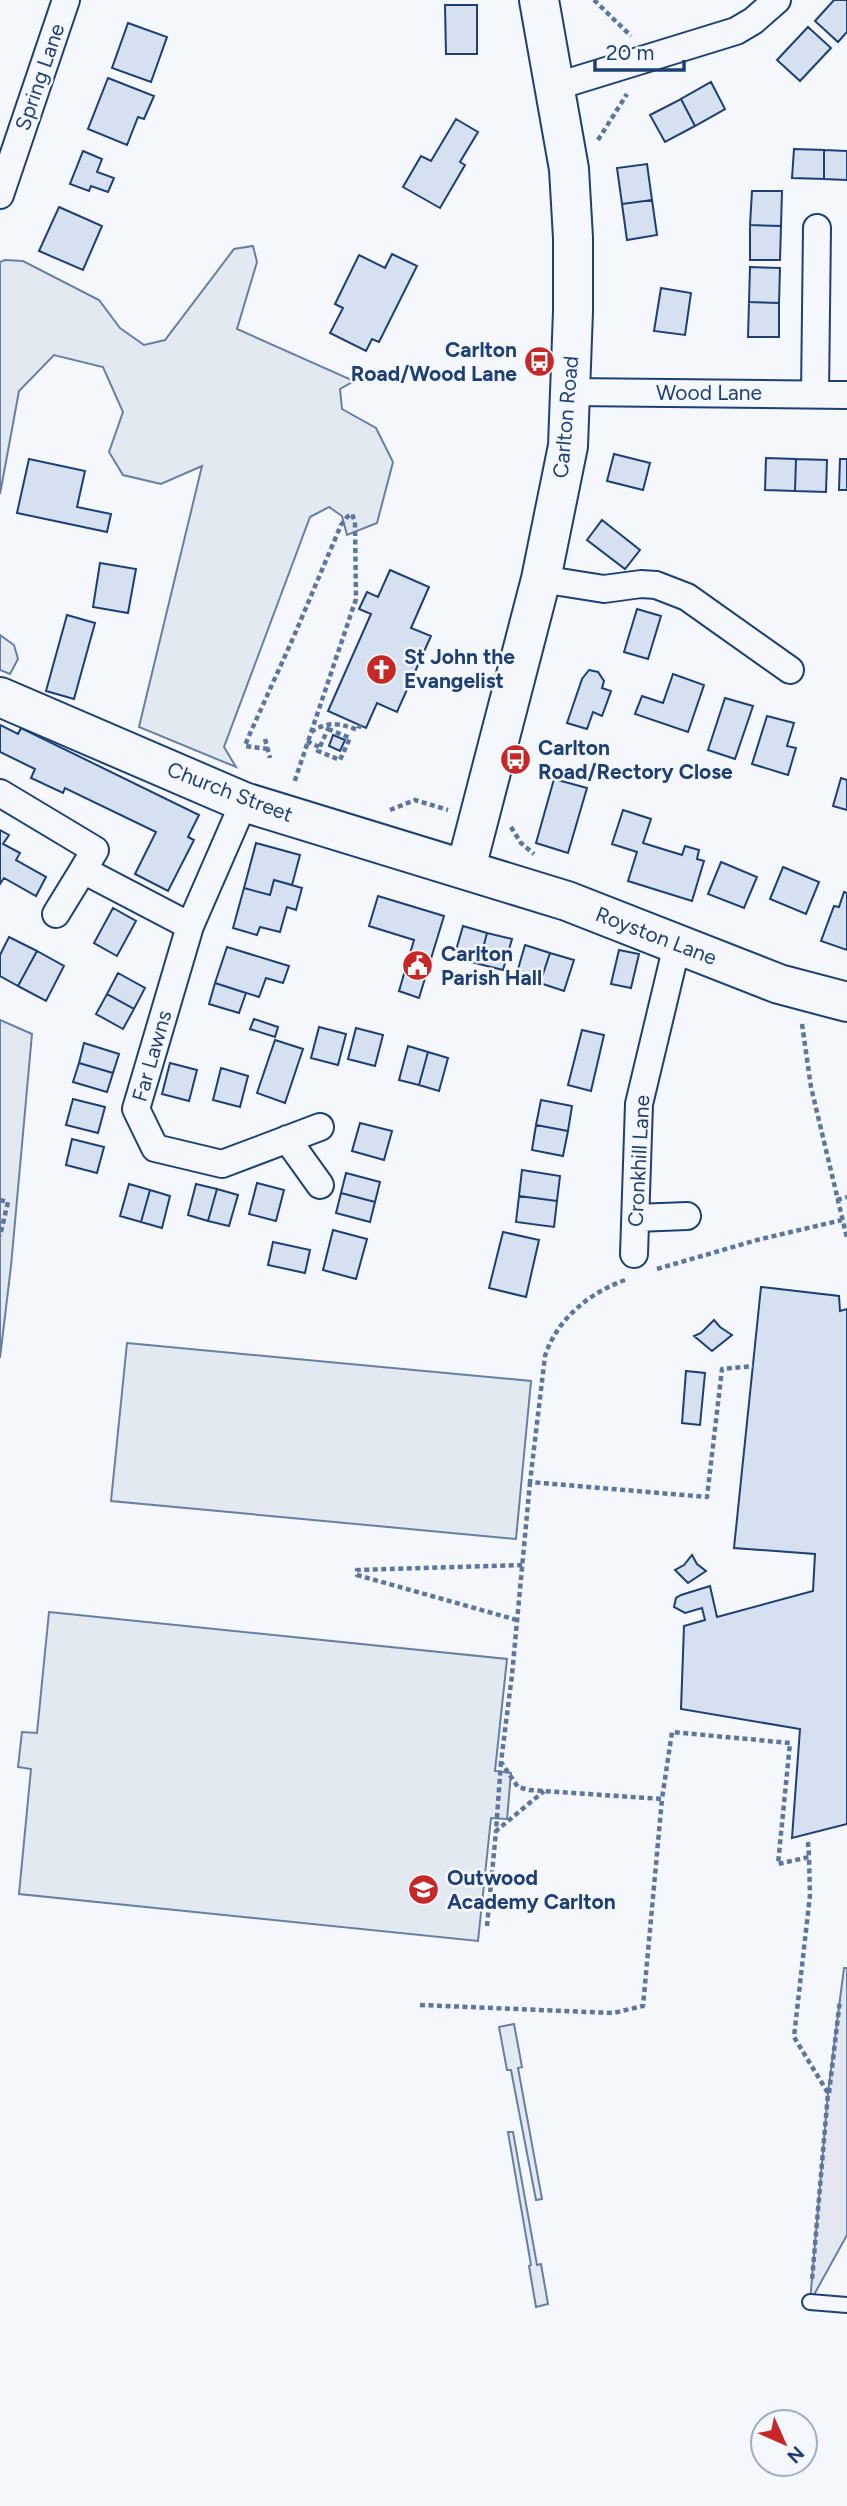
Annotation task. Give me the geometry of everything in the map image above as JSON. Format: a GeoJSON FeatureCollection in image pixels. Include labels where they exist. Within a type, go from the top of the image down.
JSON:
{"type":"FeatureCollection","features":[{"type":"Feature","properties":{"kind":"main road","name":"Carlton Road"},"geometry":{"type":"LineString","coordinates":[[466,868],[541,579],[568,446],[573,238],[570,183],[539,0]]}},
{"type":"Feature","properties":{"kind":"main road","name":"Church Street"},"geometry":{"type":"LineString","coordinates":[[0,697],[244,802],[466,868]]}},
{"type":"Feature","properties":{"kind":"main road","name":"Royston Lane"},"geometry":{"type":"LineString","coordinates":[[466,868],[566,901],[779,984],[847,1002]]}},
{"type":"Feature","properties":{"kind":"street","name":"Spring Lane"},"geometry":{"type":"LineString","coordinates":[[0,195],[66,0]]}},
{"type":"Feature","properties":{"kind":"street"},"geometry":{"type":"LineString","coordinates":[[554,87],[736,31],[753,21],[777,0]]}},
{"type":"Feature","properties":{"kind":"street"},"geometry":{"type":"LineString","coordinates":[[815,394],[817,228]]}},
{"type":"Feature","properties":{"kind":"street","name":"Wood Lane"},"geometry":{"type":"LineString","coordinates":[[571,393],[847,395]]}},
{"type":"Feature","properties":{"kind":"street"},"geometry":{"type":"LineString","coordinates":[[541,579],[604,589],[641,584],[656,585],[687,597],[790,670]]}},
{"type":"Feature","properties":{"kind":"street"},"geometry":{"type":"LineString","coordinates":[[0,793],[95,849],[56,914]]}},
{"type":"Feature","properties":{"kind":"street","name":"Far Lawns"},"geometry":{"type":"LineString","coordinates":[[244,802],[190,926],[136,1109],[155,1148],[222,1164],[320,1127]]}},
{"type":"Feature","properties":{"kind":"street"},"geometry":{"type":"LineString","coordinates":[[83,870],[190,926]]}},
{"type":"Feature","properties":{"kind":"street","name":"Cronkhill Lane"},"geometry":{"type":"LineString","coordinates":[[638,1268],[636,1217],[639,1104],[677,945]]}},
{"type":"Feature","properties":{"kind":"street"},"geometry":{"type":"LineString","coordinates":[[287,1139],[320,1185]]}},
{"type":"Feature","properties":{"kind":"street"},"geometry":{"type":"LineString","coordinates":[[636,1217],[687,1216]]}},
{"type":"Feature","properties":{"kind":"lane"},"geometry":{"type":"LineString","coordinates":[[810,2302],[847,2305]]}},
{"type":"Feature","properties":{"kind":"path"},"geometry":{"type":"LineString","coordinates":[[570,183],[652,57],[594,0]]}},
{"type":"Feature","properties":{"kind":"path"},"geometry":{"type":"LineString","coordinates":[[268,749],[245,746],[341,525],[352,514],[355,522],[356,599],[294,780],[288,815]]}},
{"type":"Feature","properties":{"kind":"path"},"geometry":{"type":"LineString","coordinates":[[310,732],[326,723],[358,730],[360,725]]}},
{"type":"Feature","properties":{"kind":"path"},"geometry":{"type":"LineString","coordinates":[[328,729],[350,738],[340,761],[318,751],[319,747],[328,729]]}},
{"type":"Feature","properties":{"kind":"path"},"geometry":{"type":"LineString","coordinates":[[265,739],[270,758]]}},
{"type":"Feature","properties":{"kind":"path"},"geometry":{"type":"LineString","coordinates":[[307,741],[319,747]]}},
{"type":"Feature","properties":{"kind":"path"},"geometry":{"type":"LineString","coordinates":[[796,988],[811,1087],[847,1238]]}},
{"type":"Feature","properties":{"kind":"path"},"geometry":{"type":"LineString","coordinates":[[836,1199],[847,1197]]}},
{"type":"Feature","properties":{"kind":"path"},"geometry":{"type":"LineString","coordinates":[[0,1200],[8,1202],[0,1236]]}},
{"type":"Feature","properties":{"kind":"path"},"geometry":{"type":"LineString","coordinates":[[487,1926],[530,1482],[545,1356],[551,1339],[558,1327],[584,1302],[638,1268],[842,1220]]}},
{"type":"Feature","properties":{"kind":"path"},"geometry":{"type":"LineString","coordinates":[[530,1482],[707,1497],[722,1369],[753,1366]]}},
{"type":"Feature","properties":{"kind":"path"},"geometry":{"type":"LineString","coordinates":[[517,1620],[357,1575],[357,1570],[523,1565]]}},
{"type":"Feature","properties":{"kind":"path"},"geometry":{"type":"LineString","coordinates":[[420,2005],[613,2013],[643,2006],[662,1799],[672,1732],[790,1743],[778,1864],[809,1857]]}},
{"type":"Feature","properties":{"kind":"path"},"geometry":{"type":"LineString","coordinates":[[501,1762],[518,1787],[662,1799]]}},
{"type":"Feature","properties":{"kind":"path"},"geometry":{"type":"LineString","coordinates":[[496,1831],[544,1790]]}},
{"type":"Feature","properties":{"kind":"path"},"geometry":{"type":"LineString","coordinates":[[808,1842],[810,1895],[794,2037],[828,2094]]}},
{"type":"Feature","properties":{"kind":"path"},"geometry":{"type":"LineString","coordinates":[[810,2302],[828,2094],[840,2000]]}},
{"type":"Feature","properties":{"kind":"shaded area"},"geometry":{"type":"Polygon","coordinates":[[[253,246],[257,262],[237,329],[354,381],[340,389],[342,409],[376,428],[393,462],[377,523],[347,535],[342,516],[329,507],[310,517],[224,747],[236,767],[139,727],[202,466],[161,484],[123,475],[109,452],[123,412],[103,367],[54,355],[19,391],[0,494],[0,262],[23,261],[99,300],[120,328],[144,345],[165,340],[234,249],[253,246]]]}},
{"type":"Feature","properties":{"kind":"shaded area"},"geometry":{"type":"Polygon","coordinates":[[[0,635],[14,645],[18,659],[10,674],[0,670],[0,635]]]}},
{"type":"Feature","properties":{"kind":"shaded area"},"geometry":{"type":"Polygon","coordinates":[[[0,1020],[32,1034],[0,1358],[0,1020]]]}},
{"type":"Feature","properties":{"kind":"shaded area"},"geometry":{"type":"Polygon","coordinates":[[[127,1343],[531,1381],[516,1539],[111,1501],[127,1343]]]}},
{"type":"Feature","properties":{"kind":"shaded area"},"geometry":{"type":"Polygon","coordinates":[[[49,1612],[507,1659],[495,1771],[511,1773],[507,1819],[491,1818],[478,1941],[19,1894],[31,1769],[18,1767],[22,1732],[37,1733],[49,1612]]]}},
{"type":"Feature","properties":{"kind":"shaded area"},"geometry":{"type":"Polygon","coordinates":[[[844,1968],[847,1968],[847,2235],[810,2302],[828,2093],[844,1968]]]}},
{"type":"Feature","properties":{"kind":"shaded area"},"geometry":{"type":"Polygon","coordinates":[[[514,2024],[522,2067],[518,2068],[542,2199],[536,2200],[511,2070],[507,2070],[499,2027],[514,2024]]]}},
{"type":"Feature","properties":{"kind":"shaded area"},"geometry":{"type":"Polygon","coordinates":[[[508,2132],[513,2132],[537,2265],[541,2264],[548,2304],[536,2307],[529,2266],[531,2265],[508,2132]]]}},
{"type":"Feature","properties":{"kind":"building"},"geometry":{"type":"Polygon","coordinates":[[[834,0],[847,0],[847,32],[838,42],[815,21],[834,0]]]}},
{"type":"Feature","properties":{"kind":"building"},"geometry":{"type":"Polygon","coordinates":[[[445,5],[477,5],[477,54],[446,54],[445,5]]]}},
{"type":"Feature","properties":{"kind":"building"},"geometry":{"type":"Polygon","coordinates":[[[128,23],[167,37],[151,82],[112,68],[128,23]]]}},
{"type":"Feature","properties":{"kind":"building"},"geometry":{"type":"Polygon","coordinates":[[[808,27],[831,48],[800,81],[777,60],[808,27]]]}},
{"type":"Feature","properties":{"kind":"building"},"geometry":{"type":"Polygon","coordinates":[[[108,78],[154,96],[144,119],[138,117],[127,145],[88,129],[108,78]]]}},
{"type":"Feature","properties":{"kind":"building"},"geometry":{"type":"Polygon","coordinates":[[[711,82],[725,109],[695,126],[681,99],[711,82]]]}},
{"type":"Feature","properties":{"kind":"building"},"geometry":{"type":"Polygon","coordinates":[[[681,99],[695,126],[665,142],[650,115],[681,99]]]}},
{"type":"Feature","properties":{"kind":"building"},"geometry":{"type":"Polygon","coordinates":[[[456,119],[478,132],[460,162],[465,165],[440,208],[403,187],[421,156],[431,161],[456,119]]]}},
{"type":"Feature","properties":{"kind":"building"},"geometry":{"type":"Polygon","coordinates":[[[794,149],[824,150],[824,179],[792,178],[794,149]]]}},
{"type":"Feature","properties":{"kind":"building"},"geometry":{"type":"Polygon","coordinates":[[[824,150],[847,151],[847,180],[824,179],[824,150]]]}},
{"type":"Feature","properties":{"kind":"building"},"geometry":{"type":"Polygon","coordinates":[[[83,151],[102,159],[97,172],[114,178],[108,192],[91,186],[89,191],[70,184],[83,151]]]}},
{"type":"Feature","properties":{"kind":"building"},"geometry":{"type":"Polygon","coordinates":[[[647,164],[652,200],[622,204],[617,168],[647,164]]]}},
{"type":"Feature","properties":{"kind":"building"},"geometry":{"type":"Polygon","coordinates":[[[752,191],[782,191],[781,226],[750,225],[752,191]]]}},
{"type":"Feature","properties":{"kind":"building"},"geometry":{"type":"Polygon","coordinates":[[[652,200],[657,235],[627,240],[622,204],[652,200]]]}},
{"type":"Feature","properties":{"kind":"building"},"geometry":{"type":"Polygon","coordinates":[[[59,207],[102,226],[83,270],[39,251],[59,207]]]}},
{"type":"Feature","properties":{"kind":"building"},"geometry":{"type":"Polygon","coordinates":[[[750,225],[781,226],[780,260],[750,260],[750,225]]]}},
{"type":"Feature","properties":{"kind":"building"},"geometry":{"type":"Polygon","coordinates":[[[392,254],[417,266],[379,342],[372,339],[366,351],[330,333],[343,308],[335,304],[359,255],[385,268],[392,254]]]}},
{"type":"Feature","properties":{"kind":"building"},"geometry":{"type":"Polygon","coordinates":[[[750,267],[780,268],[779,303],[749,302],[750,267]]]}},
{"type":"Feature","properties":{"kind":"building"},"geometry":{"type":"Polygon","coordinates":[[[661,288],[691,293],[685,335],[654,331],[661,288]]]}},
{"type":"Feature","properties":{"kind":"building"},"geometry":{"type":"Polygon","coordinates":[[[749,302],[779,303],[779,337],[748,337],[749,302]]]}},
{"type":"Feature","properties":{"kind":"building"},"geometry":{"type":"Polygon","coordinates":[[[614,454],[650,463],[643,490],[607,481],[614,454]]]}},
{"type":"Feature","properties":{"kind":"building"},"geometry":{"type":"Polygon","coordinates":[[[766,458],[796,459],[795,491],[765,490],[766,458]]]}},
{"type":"Feature","properties":{"kind":"building"},"geometry":{"type":"Polygon","coordinates":[[[29,459],[85,471],[77,507],[111,514],[107,532],[17,513],[29,459]]]}},
{"type":"Feature","properties":{"kind":"building"},"geometry":{"type":"Polygon","coordinates":[[[796,459],[827,460],[826,492],[795,491],[796,459]]]}},
{"type":"Feature","properties":{"kind":"building"},"geometry":{"type":"Polygon","coordinates":[[[840,459],[847,459],[847,490],[839,490],[840,459]]]}},
{"type":"Feature","properties":{"kind":"building"},"geometry":{"type":"Polygon","coordinates":[[[602,520],[640,550],[625,569],[587,540],[602,520]]]}},
{"type":"Feature","properties":{"kind":"building"},"geometry":{"type":"Polygon","coordinates":[[[100,563],[136,569],[128,613],[93,607],[100,563]]]}},
{"type":"Feature","properties":{"kind":"building","name":"St John the Evangelist"},"geometry":{"type":"Polygon","coordinates":[[[390,570],[429,587],[411,628],[431,636],[397,712],[377,703],[366,728],[328,711],[371,614],[359,609],[367,592],[378,597],[390,570]]]}},
{"type":"Feature","properties":{"kind":"building"},"geometry":{"type":"Polygon","coordinates":[[[637,609],[661,616],[648,659],[624,652],[637,609]]]}},
{"type":"Feature","properties":{"kind":"building"},"geometry":{"type":"Polygon","coordinates":[[[67,615],[95,623],[74,699],[46,691],[67,615]]]}},
{"type":"Feature","properties":{"kind":"building"},"geometry":{"type":"Polygon","coordinates":[[[589,670],[598,672],[604,681],[602,688],[611,691],[602,716],[593,712],[587,729],[567,723],[582,679],[589,670]]]}},
{"type":"Feature","properties":{"kind":"building"},"geometry":{"type":"Polygon","coordinates":[[[673,674],[704,685],[688,732],[635,714],[642,696],[663,703],[673,674]]]}},
{"type":"Feature","properties":{"kind":"building"},"geometry":{"type":"Polygon","coordinates":[[[725,698],[753,706],[735,759],[708,750],[725,698]]]}},
{"type":"Feature","properties":{"kind":"building"},"geometry":{"type":"Polygon","coordinates":[[[767,716],[794,723],[787,746],[796,748],[788,775],[752,764],[767,716]]]}},
{"type":"Feature","properties":{"kind":"building"},"geometry":{"type":"Polygon","coordinates":[[[0,725],[18,734],[21,728],[199,815],[188,837],[194,840],[168,891],[135,874],[156,832],[65,788],[63,793],[31,778],[35,769],[0,752],[0,725]]]}},
{"type":"Feature","properties":{"kind":"building"},"geometry":{"type":"Polygon","coordinates":[[[333,735],[345,740],[340,751],[329,746],[333,735]]]}},
{"type":"Feature","properties":{"kind":"building"},"geometry":{"type":"Polygon","coordinates":[[[841,778],[847,780],[847,810],[833,806],[841,778]]]}},
{"type":"Feature","properties":{"kind":"building"},"geometry":{"type":"Polygon","coordinates":[[[554,779],[587,788],[568,853],[536,843],[554,779]]]}},
{"type":"Feature","properties":{"kind":"building"},"geometry":{"type":"Polygon","coordinates":[[[623,810],[651,819],[643,843],[682,855],[685,846],[699,850],[697,859],[704,861],[692,901],[628,881],[637,852],[612,844],[623,810]]]}},
{"type":"Feature","properties":{"kind":"building"},"geometry":{"type":"Polygon","coordinates":[[[0,830],[9,835],[3,844],[20,853],[16,860],[46,877],[36,896],[4,878],[0,884],[0,830]]]}},
{"type":"Feature","properties":{"kind":"building"},"geometry":{"type":"Polygon","coordinates":[[[256,843],[300,855],[292,885],[274,880],[270,895],[244,888],[256,843]]]}},
{"type":"Feature","properties":{"kind":"building"},"geometry":{"type":"Polygon","coordinates":[[[721,862],[757,877],[744,908],[708,894],[721,862]]]}},
{"type":"Feature","properties":{"kind":"building"},"geometry":{"type":"Polygon","coordinates":[[[783,867],[819,882],[806,914],[770,899],[783,867]]]}},
{"type":"Feature","properties":{"kind":"building"},"geometry":{"type":"Polygon","coordinates":[[[274,880],[302,888],[296,910],[287,907],[280,932],[260,927],[257,935],[233,928],[244,888],[270,895],[274,880]]]}},
{"type":"Feature","properties":{"kind":"building"},"geometry":{"type":"Polygon","coordinates":[[[844,892],[847,893],[847,950],[821,941],[834,906],[839,907],[844,892]]]}},
{"type":"Feature","properties":{"kind":"building","name":"Carlton Parish Hall"},"geometry":{"type":"Polygon","coordinates":[[[378,896],[444,916],[419,998],[399,991],[414,940],[369,926],[378,896]]]}},
{"type":"Feature","properties":{"kind":"building"},"geometry":{"type":"Polygon","coordinates":[[[113,908],[136,921],[117,956],[94,943],[113,908]]]}},
{"type":"Feature","properties":{"kind":"building"},"geometry":{"type":"Polygon","coordinates":[[[463,926],[487,933],[479,964],[454,957],[463,926]]]}},
{"type":"Feature","properties":{"kind":"building"},"geometry":{"type":"Polygon","coordinates":[[[487,933],[512,939],[503,970],[479,964],[487,933]]]}},
{"type":"Feature","properties":{"kind":"building"},"geometry":{"type":"Polygon","coordinates":[[[9,937],[37,951],[18,986],[0,976],[0,955],[9,937]]]}},
{"type":"Feature","properties":{"kind":"building"},"geometry":{"type":"Polygon","coordinates":[[[525,945],[550,953],[540,983],[516,976],[525,945]]]}},
{"type":"Feature","properties":{"kind":"building"},"geometry":{"type":"Polygon","coordinates":[[[227,947],[289,966],[283,983],[266,978],[259,997],[215,983],[227,947]]]}},
{"type":"Feature","properties":{"kind":"building"},"geometry":{"type":"Polygon","coordinates":[[[619,950],[639,954],[631,988],[611,984],[619,950]]]}},
{"type":"Feature","properties":{"kind":"building"},"geometry":{"type":"Polygon","coordinates":[[[37,951],[64,966],[46,1001],[18,986],[37,951]]]}},
{"type":"Feature","properties":{"kind":"building"},"geometry":{"type":"Polygon","coordinates":[[[550,953],[574,960],[564,991],[540,983],[550,953]]]}},
{"type":"Feature","properties":{"kind":"building"},"geometry":{"type":"Polygon","coordinates":[[[118,973],[145,988],[134,1009],[107,994],[118,973]]]}},
{"type":"Feature","properties":{"kind":"building"},"geometry":{"type":"Polygon","coordinates":[[[215,983],[246,993],[239,1013],[209,1004],[215,983]]]}},
{"type":"Feature","properties":{"kind":"building"},"geometry":{"type":"Polygon","coordinates":[[[107,994],[134,1009],[123,1029],[96,1014],[107,994]]]}},
{"type":"Feature","properties":{"kind":"building"},"geometry":{"type":"Polygon","coordinates":[[[254,1019],[278,1027],[275,1037],[250,1029],[254,1019]]]}},
{"type":"Feature","properties":{"kind":"building"},"geometry":{"type":"Polygon","coordinates":[[[319,1027],[346,1034],[338,1065],[311,1058],[319,1027]]]}},
{"type":"Feature","properties":{"kind":"building"},"geometry":{"type":"Polygon","coordinates":[[[356,1028],[383,1035],[375,1066],[348,1059],[356,1028]]]}},
{"type":"Feature","properties":{"kind":"building"},"geometry":{"type":"Polygon","coordinates":[[[582,1030],[604,1035],[591,1091],[568,1085],[582,1030]]]}},
{"type":"Feature","properties":{"kind":"building"},"geometry":{"type":"Polygon","coordinates":[[[275,1040],[303,1049],[285,1103],[257,1093],[275,1040]]]}},
{"type":"Feature","properties":{"kind":"building"},"geometry":{"type":"Polygon","coordinates":[[[84,1043],[119,1054],[113,1073],[79,1063],[84,1043]]]}},
{"type":"Feature","properties":{"kind":"building"},"geometry":{"type":"Polygon","coordinates":[[[408,1046],[428,1052],[419,1085],[399,1080],[408,1046]]]}},
{"type":"Feature","properties":{"kind":"building"},"geometry":{"type":"Polygon","coordinates":[[[428,1052],[448,1058],[439,1091],[419,1085],[428,1052]]]}},
{"type":"Feature","properties":{"kind":"building"},"geometry":{"type":"Polygon","coordinates":[[[79,1063],[113,1073],[107,1092],[73,1082],[79,1063]]]}},
{"type":"Feature","properties":{"kind":"building"},"geometry":{"type":"Polygon","coordinates":[[[170,1063],[197,1070],[189,1101],[162,1094],[170,1063]]]}},
{"type":"Feature","properties":{"kind":"building"},"geometry":{"type":"Polygon","coordinates":[[[221,1068],[248,1076],[240,1107],[213,1100],[221,1068]]]}},
{"type":"Feature","properties":{"kind":"building"},"geometry":{"type":"Polygon","coordinates":[[[73,1099],[105,1107],[98,1133],[66,1125],[73,1099]]]}},
{"type":"Feature","properties":{"kind":"building"},"geometry":{"type":"Polygon","coordinates":[[[541,1100],[572,1106],[568,1131],[536,1125],[541,1100]]]}},
{"type":"Feature","properties":{"kind":"building"},"geometry":{"type":"Polygon","coordinates":[[[360,1123],[392,1131],[384,1160],[352,1151],[360,1123]]]}},
{"type":"Feature","properties":{"kind":"building"},"geometry":{"type":"Polygon","coordinates":[[[536,1125],[568,1131],[563,1156],[532,1150],[536,1125]]]}},
{"type":"Feature","properties":{"kind":"building"},"geometry":{"type":"Polygon","coordinates":[[[72,1139],[104,1147],[97,1173],[66,1165],[72,1139]]]}},
{"type":"Feature","properties":{"kind":"building"},"geometry":{"type":"Polygon","coordinates":[[[522,1170],[560,1176],[557,1201],[519,1196],[522,1170]]]}},
{"type":"Feature","properties":{"kind":"building"},"geometry":{"type":"Polygon","coordinates":[[[346,1173],[380,1182],[375,1202],[341,1193],[346,1173]]]}},
{"type":"Feature","properties":{"kind":"building"},"geometry":{"type":"Polygon","coordinates":[[[257,1183],[284,1190],[276,1221],[249,1214],[257,1183]]]}},
{"type":"Feature","properties":{"kind":"building"},"geometry":{"type":"Polygon","coordinates":[[[129,1184],[150,1190],[141,1222],[120,1216],[129,1184]]]}},
{"type":"Feature","properties":{"kind":"building"},"geometry":{"type":"Polygon","coordinates":[[[196,1184],[217,1189],[208,1221],[188,1215],[196,1184]]]}},
{"type":"Feature","properties":{"kind":"building"},"geometry":{"type":"Polygon","coordinates":[[[217,1189],[238,1195],[229,1226],[208,1221],[217,1189]]]}},
{"type":"Feature","properties":{"kind":"building"},"geometry":{"type":"Polygon","coordinates":[[[150,1190],[170,1196],[162,1228],[141,1222],[150,1190]]]}},
{"type":"Feature","properties":{"kind":"building"},"geometry":{"type":"Polygon","coordinates":[[[341,1193],[375,1202],[370,1222],[336,1213],[341,1193]]]}},
{"type":"Feature","properties":{"kind":"building"},"geometry":{"type":"Polygon","coordinates":[[[519,1196],[557,1201],[554,1227],[516,1222],[519,1196]]]}},
{"type":"Feature","properties":{"kind":"building"},"geometry":{"type":"Polygon","coordinates":[[[333,1230],[367,1239],[356,1279],[323,1270],[333,1230]]]}},
{"type":"Feature","properties":{"kind":"building"},"geometry":{"type":"Polygon","coordinates":[[[503,1232],[539,1240],[526,1297],[489,1288],[503,1232]]]}},
{"type":"Feature","properties":{"kind":"building"},"geometry":{"type":"Polygon","coordinates":[[[273,1242],[310,1250],[305,1273],[268,1265],[273,1242]]]}},
{"type":"Feature","properties":{"kind":"building"},"geometry":{"type":"Polygon","coordinates":[[[761,1287],[839,1296],[840,1311],[847,1309],[847,1824],[792,1838],[800,1729],[681,1709],[684,1626],[705,1620],[702,1608],[685,1613],[674,1607],[676,1598],[681,1595],[710,1586],[717,1617],[813,1591],[815,1554],[734,1548],[761,1287]]]}},
{"type":"Feature","properties":{"kind":"building"},"geometry":{"type":"Polygon","coordinates":[[[714,1320],[732,1335],[712,1351],[694,1336],[714,1320]]]}},
{"type":"Feature","properties":{"kind":"building"},"geometry":{"type":"Polygon","coordinates":[[[686,1371],[705,1373],[700,1425],[682,1423],[686,1371]]]}},
{"type":"Feature","properties":{"kind":"building"},"geometry":{"type":"Polygon","coordinates":[[[692,1555],[697,1564],[706,1571],[688,1583],[675,1570],[684,1565],[692,1555]]]}},
{"type":"Feature","properties":{"kind":"place","name":"Carlton Road/Wood Lane"},"geometry":{"type":"Point","coordinates":[540,362]}},
{"type":"Feature","properties":{"kind":"place","name":"St John the Evangelist"},"geometry":{"type":"Point","coordinates":[381,669]}},
{"type":"Feature","properties":{"kind":"place","name":"Carlton Road/Rectory Close"},"geometry":{"type":"Point","coordinates":[515,760]}},
{"type":"Feature","properties":{"kind":"place","name":"Carlton Parish Hall"},"geometry":{"type":"Point","coordinates":[418,966]}},
{"type":"Feature","properties":{"kind":"place","name":"Outwood Academy Carlton"},"geometry":{"type":"Point","coordinates":[424,1890]}}]}
